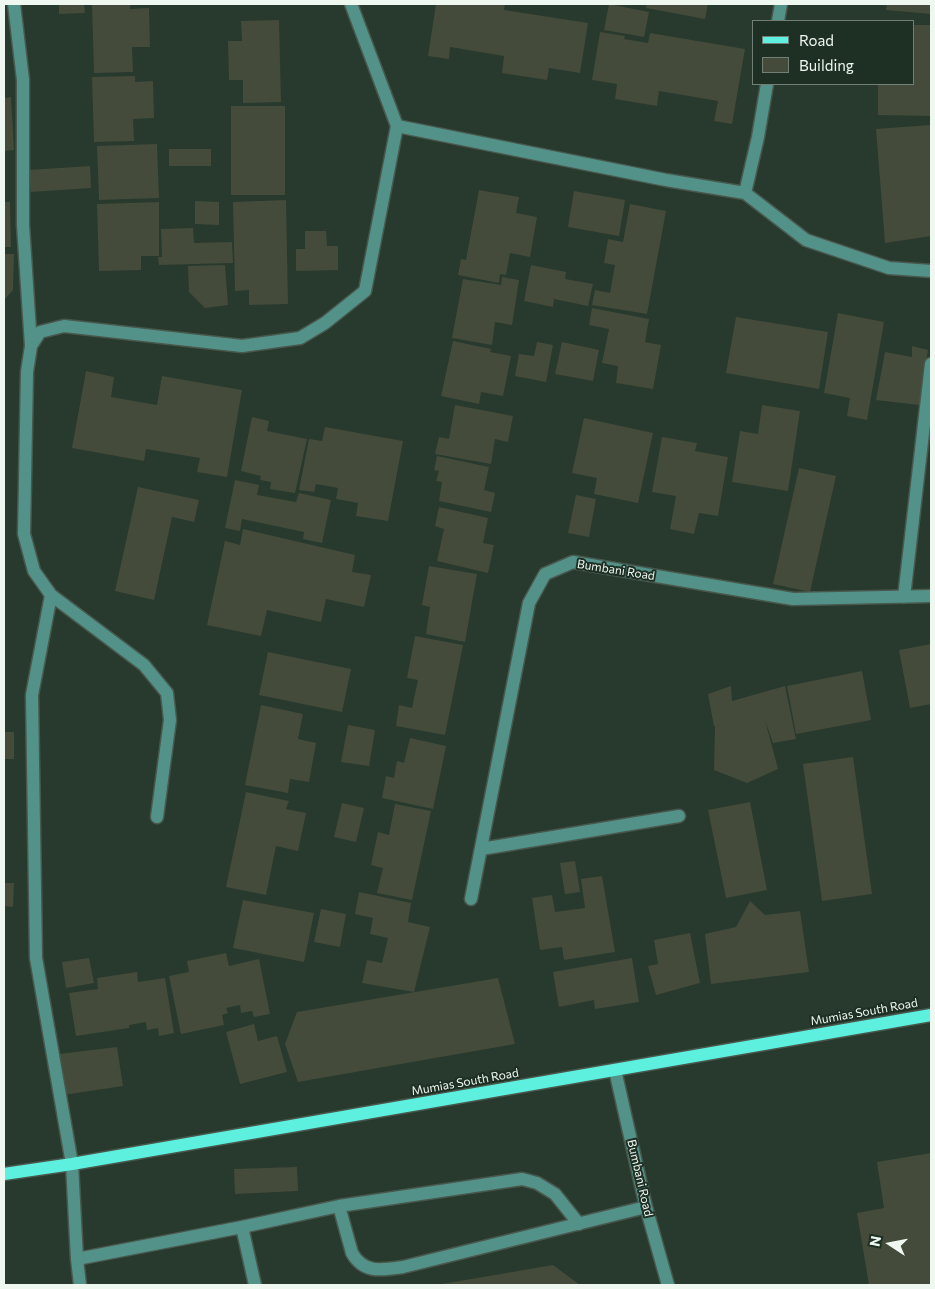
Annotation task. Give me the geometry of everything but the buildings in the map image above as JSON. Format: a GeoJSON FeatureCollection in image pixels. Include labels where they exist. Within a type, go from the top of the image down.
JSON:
{"type":"FeatureCollection","features":[{"type":"Feature","properties":{"kind":"main road","name":"Mumias South Road"},"geometry":{"type":"LineString","coordinates":[[4,1174],[72,1164],[931,1015]]}},
{"type":"Feature","properties":{"kind":"street"},"geometry":{"type":"LineString","coordinates":[[14,4],[23,80],[23,225],[31,346],[27,372],[24,534],[34,571],[52,595],[144,665],[167,693],[170,720],[157,817]]}},
{"type":"Feature","properties":{"kind":"street"},"geometry":{"type":"LineString","coordinates":[[31,346],[40,332],[64,326],[242,346],[300,338],[325,323],[365,291],[397,126],[351,4]]}},
{"type":"Feature","properties":{"kind":"street"},"geometry":{"type":"LineString","coordinates":[[778,20],[781,4]]}},
{"type":"Feature","properties":{"kind":"street"},"geometry":{"type":"LineString","coordinates":[[745,193],[758,137],[767,85]]}},
{"type":"Feature","properties":{"kind":"street"},"geometry":{"type":"LineString","coordinates":[[397,126],[666,180],[745,193],[806,240],[888,268],[931,271]]}},
{"type":"Feature","properties":{"kind":"street"},"geometry":{"type":"LineString","coordinates":[[904,597],[931,364]]}},
{"type":"Feature","properties":{"kind":"street","name":"Bumbani Road"},"geometry":{"type":"LineString","coordinates":[[471,899],[529,603],[545,574],[573,562],[793,599],[931,596]]}},
{"type":"Feature","properties":{"kind":"street"},"geometry":{"type":"LineString","coordinates":[[52,595],[32,695],[36,958],[72,1164],[80,1285]]}},
{"type":"Feature","properties":{"kind":"street"},"geometry":{"type":"LineString","coordinates":[[481,849],[679,816]]}},
{"type":"Feature","properties":{"kind":"street","name":"Bumbani Road"},"geometry":{"type":"LineString","coordinates":[[615,1070],[646,1207],[668,1285]]}},
{"type":"Feature","properties":{"kind":"street"},"geometry":{"type":"LineString","coordinates":[[77,1259],[339,1206],[522,1179],[538,1183],[555,1194],[578,1224]]}},
{"type":"Feature","properties":{"kind":"street"},"geometry":{"type":"LineString","coordinates":[[339,1206],[352,1254],[364,1266],[375,1270],[403,1267],[646,1207]]}},
{"type":"Feature","properties":{"kind":"street"},"geometry":{"type":"LineString","coordinates":[[242,1227],[255,1285]]}}]}
